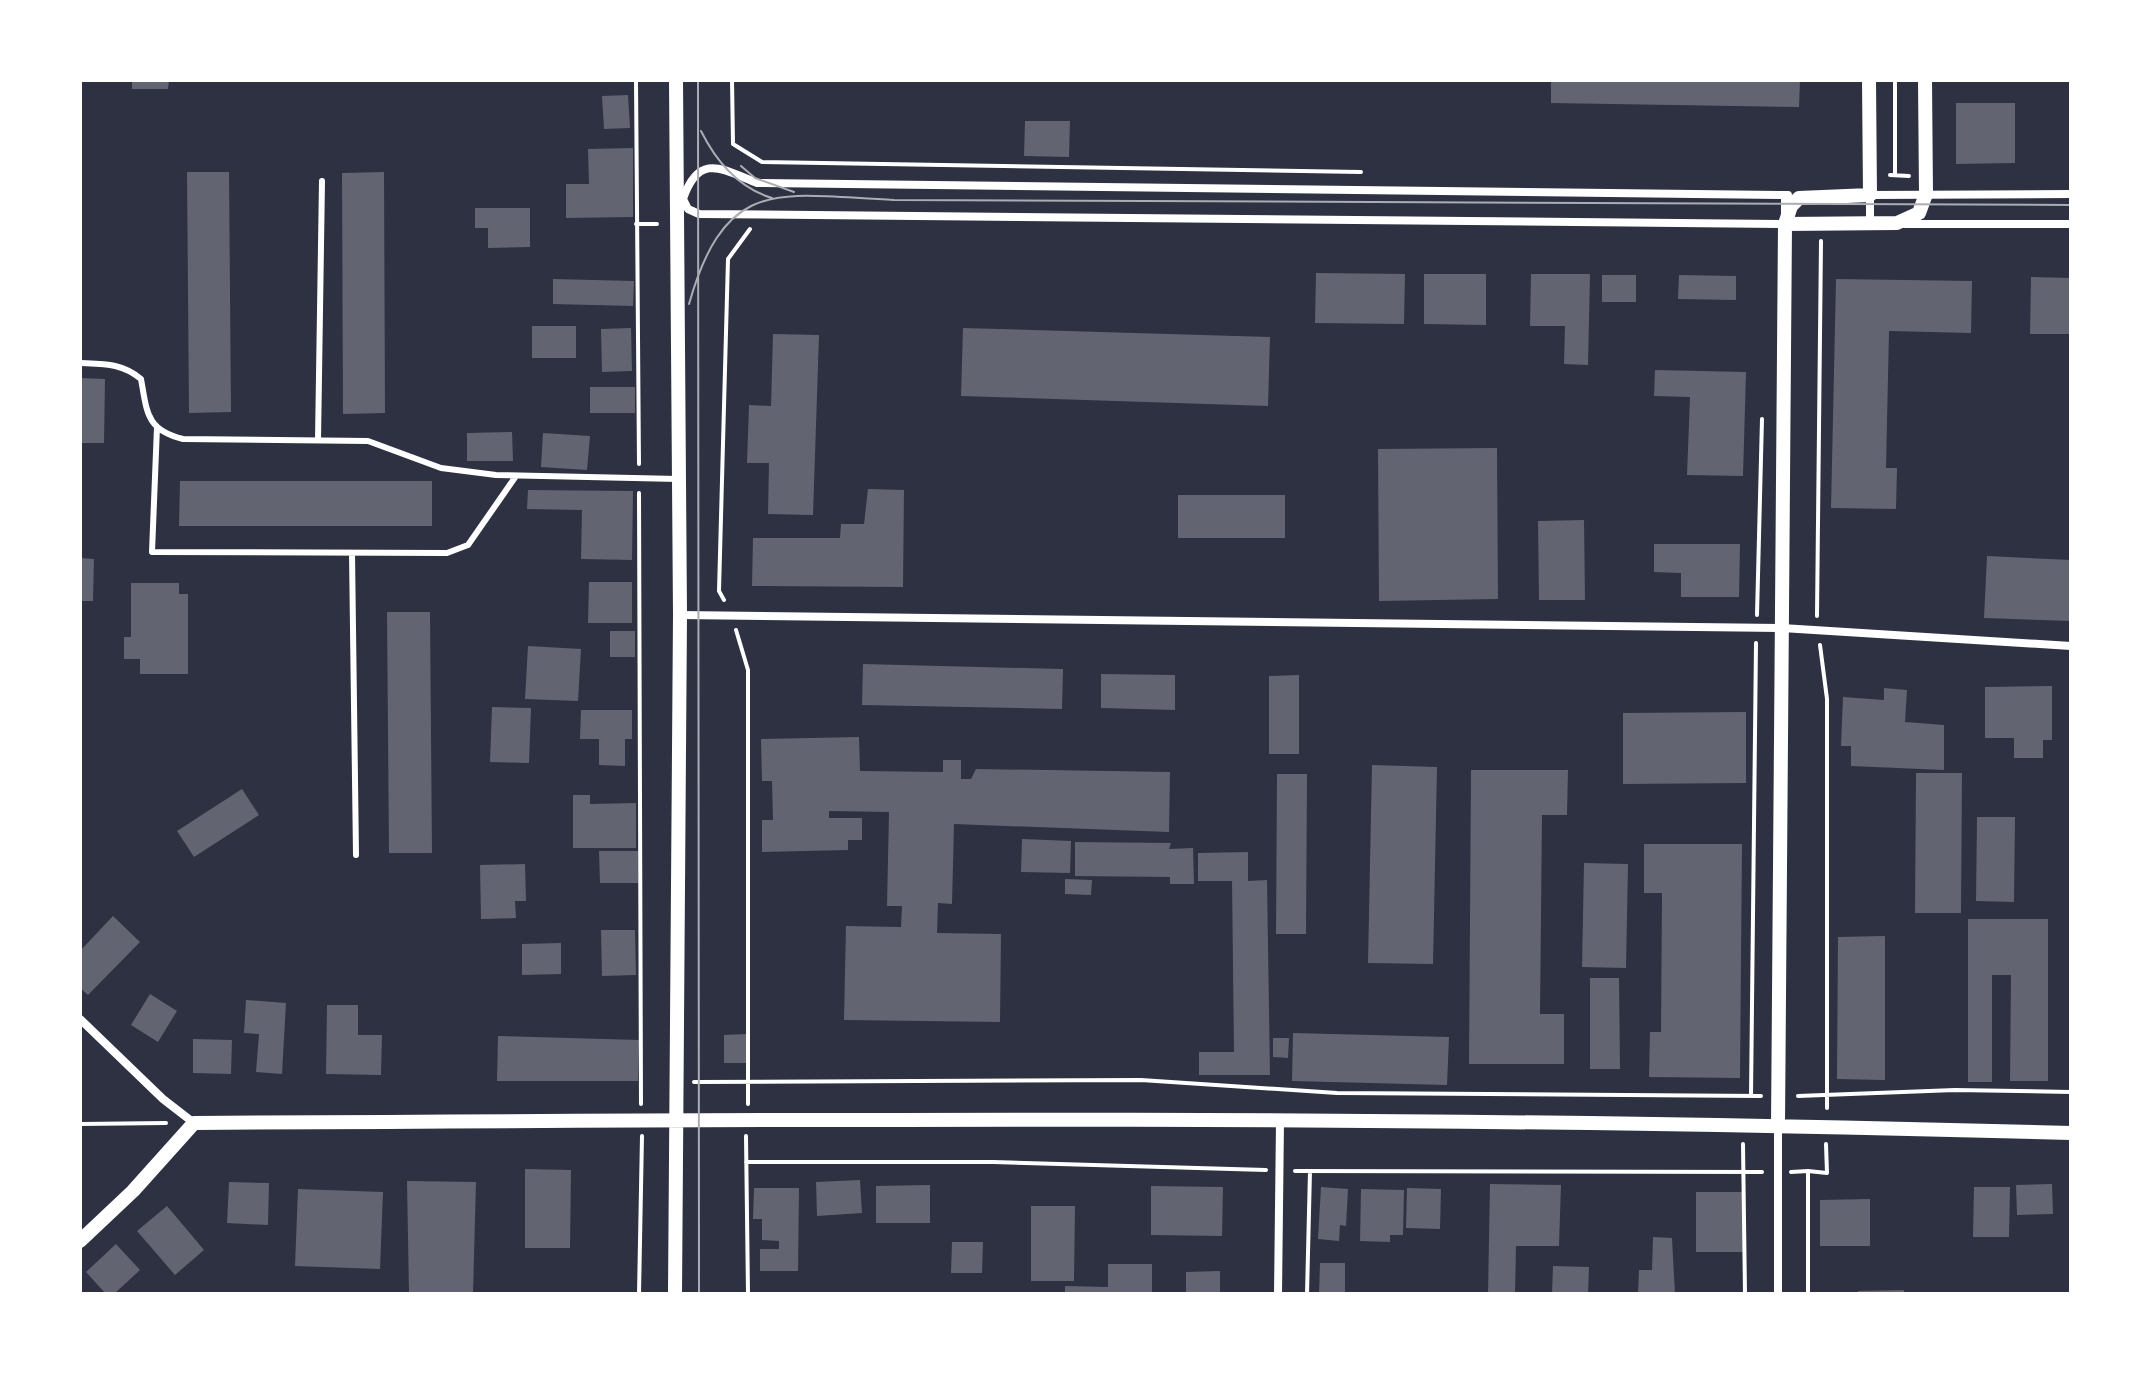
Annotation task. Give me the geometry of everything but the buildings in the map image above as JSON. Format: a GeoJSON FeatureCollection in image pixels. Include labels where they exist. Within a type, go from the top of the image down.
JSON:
{"type":"FeatureCollection","features":[{"type":"Feature","properties":{"kind":"street"},"geometry":{"type":"LineString","coordinates":[[675,1294],[680,615],[680,209],[676,80]]}},
{"type":"Feature","properties":{"kind":"street"},"geometry":{"type":"LineString","coordinates":[[1869,80],[1870,224]]}},
{"type":"Feature","properties":{"kind":"street"},"geometry":{"type":"LineString","coordinates":[[1897,223],[1919,213],[1926,194],[1925,80]]}},
{"type":"Feature","properties":{"kind":"street"},"geometry":{"type":"LineString","coordinates":[[680,209],[688,184],[699,170],[716,166],[757,183],[1785,195],[2071,194]]}},
{"type":"Feature","properties":{"kind":"street"},"geometry":{"type":"LineString","coordinates":[[1778,1294],[1785,195]]}},
{"type":"Feature","properties":{"kind":"street"},"geometry":{"type":"LineString","coordinates":[[1785,224],[1794,202],[1813,195]]}},
{"type":"Feature","properties":{"kind":"street"},"geometry":{"type":"LineString","coordinates":[[680,209],[699,214],[2071,224]]}},
{"type":"Feature","properties":{"kind":"street"},"geometry":{"type":"LineString","coordinates":[[680,615],[1782,628],[2071,646]]}},
{"type":"Feature","properties":{"kind":"street"},"geometry":{"type":"LineString","coordinates":[[80,1019],[163,1099],[194,1123],[642,1120],[1280,1122],[1778,1125],[2071,1133]]}},
{"type":"Feature","properties":{"kind":"street"},"geometry":{"type":"LineString","coordinates":[[1278,1294],[1280,1122]]}},
{"type":"Feature","properties":{"kind":"street"},"geometry":{"type":"LineString","coordinates":[[80,1241],[133,1191],[194,1123]]}},
{"type":"Feature","properties":{"kind":"lane"},"geometry":{"type":"LineString","coordinates":[[318,440],[322,181]]}},
{"type":"Feature","properties":{"kind":"lane"},"geometry":{"type":"LineString","coordinates":[[80,363],[113,364],[130,369],[141,379],[149,418],[164,434],[183,439],[368,441],[441,468],[516,476],[678,479]]}},
{"type":"Feature","properties":{"kind":"lane"},"geometry":{"type":"LineString","coordinates":[[157,427],[152,552],[447,553],[468,545],[516,476]]}},
{"type":"Feature","properties":{"kind":"lane"},"geometry":{"type":"LineString","coordinates":[[352,553],[356,855]]}},
{"type":"Feature","properties":{"kind":"path"},"geometry":{"type":"LineString","coordinates":[[636,80],[642,1120],[639,1294]]}},
{"type":"Feature","properties":{"kind":"path"},"geometry":{"type":"LineString","coordinates":[[732,80],[733,144],[762,162],[1364,172]]}},
{"type":"Feature","properties":{"kind":"path"},"geometry":{"type":"LineString","coordinates":[[1895,80],[1895,175]]}},
{"type":"Feature","properties":{"kind":"path"},"geometry":{"type":"LineString","coordinates":[[1870,175],[1926,177]]}},
{"type":"Feature","properties":{"kind":"path"},"geometry":{"type":"LineString","coordinates":[[1808,1294],[1808,1171],[1827,1173],[1827,699],[1818,630],[1822,224]]}},
{"type":"Feature","properties":{"kind":"path"},"geometry":{"type":"LineString","coordinates":[[748,1294],[748,670],[732,615],[719,591],[728,259],[752,226]]}},
{"type":"Feature","properties":{"kind":"path"},"geometry":{"type":"LineString","coordinates":[[1751,1096],[1756,628],[1762,411]]}},
{"type":"Feature","properties":{"kind":"path"},"geometry":{"type":"LineString","coordinates":[[641,1100],[653,1098],[675,1086],[748,1081],[1141,1080],[1337,1093],[1778,1096],[1955,1090],[2071,1092]]}},
{"type":"Feature","properties":{"kind":"path"},"geometry":{"type":"LineString","coordinates":[[1743,1096],[1745,1294]]}},
{"type":"Feature","properties":{"kind":"path"},"geometry":{"type":"LineString","coordinates":[[80,1124],[194,1123]]}},
{"type":"Feature","properties":{"kind":"path"},"geometry":{"type":"LineString","coordinates":[[1307,1294],[1310,1171]]}},
{"type":"Feature","properties":{"kind":"tram line"},"geometry":{"type":"LineString","coordinates":[[698,80],[699,1294]]}},
{"type":"Feature","properties":{"kind":"tram line"},"geometry":{"type":"LineString","coordinates":[[701,131],[730,172],[749,188],[772,198]]}},
{"type":"Feature","properties":{"kind":"tram line"},"geometry":{"type":"LineString","coordinates":[[741,166],[755,178],[794,192]]}},
{"type":"Feature","properties":{"kind":"tram line"},"geometry":{"type":"LineString","coordinates":[[689,304],[704,262],[721,232],[740,213],[763,201],[789,196],[894,200],[2071,205]]}}]}
